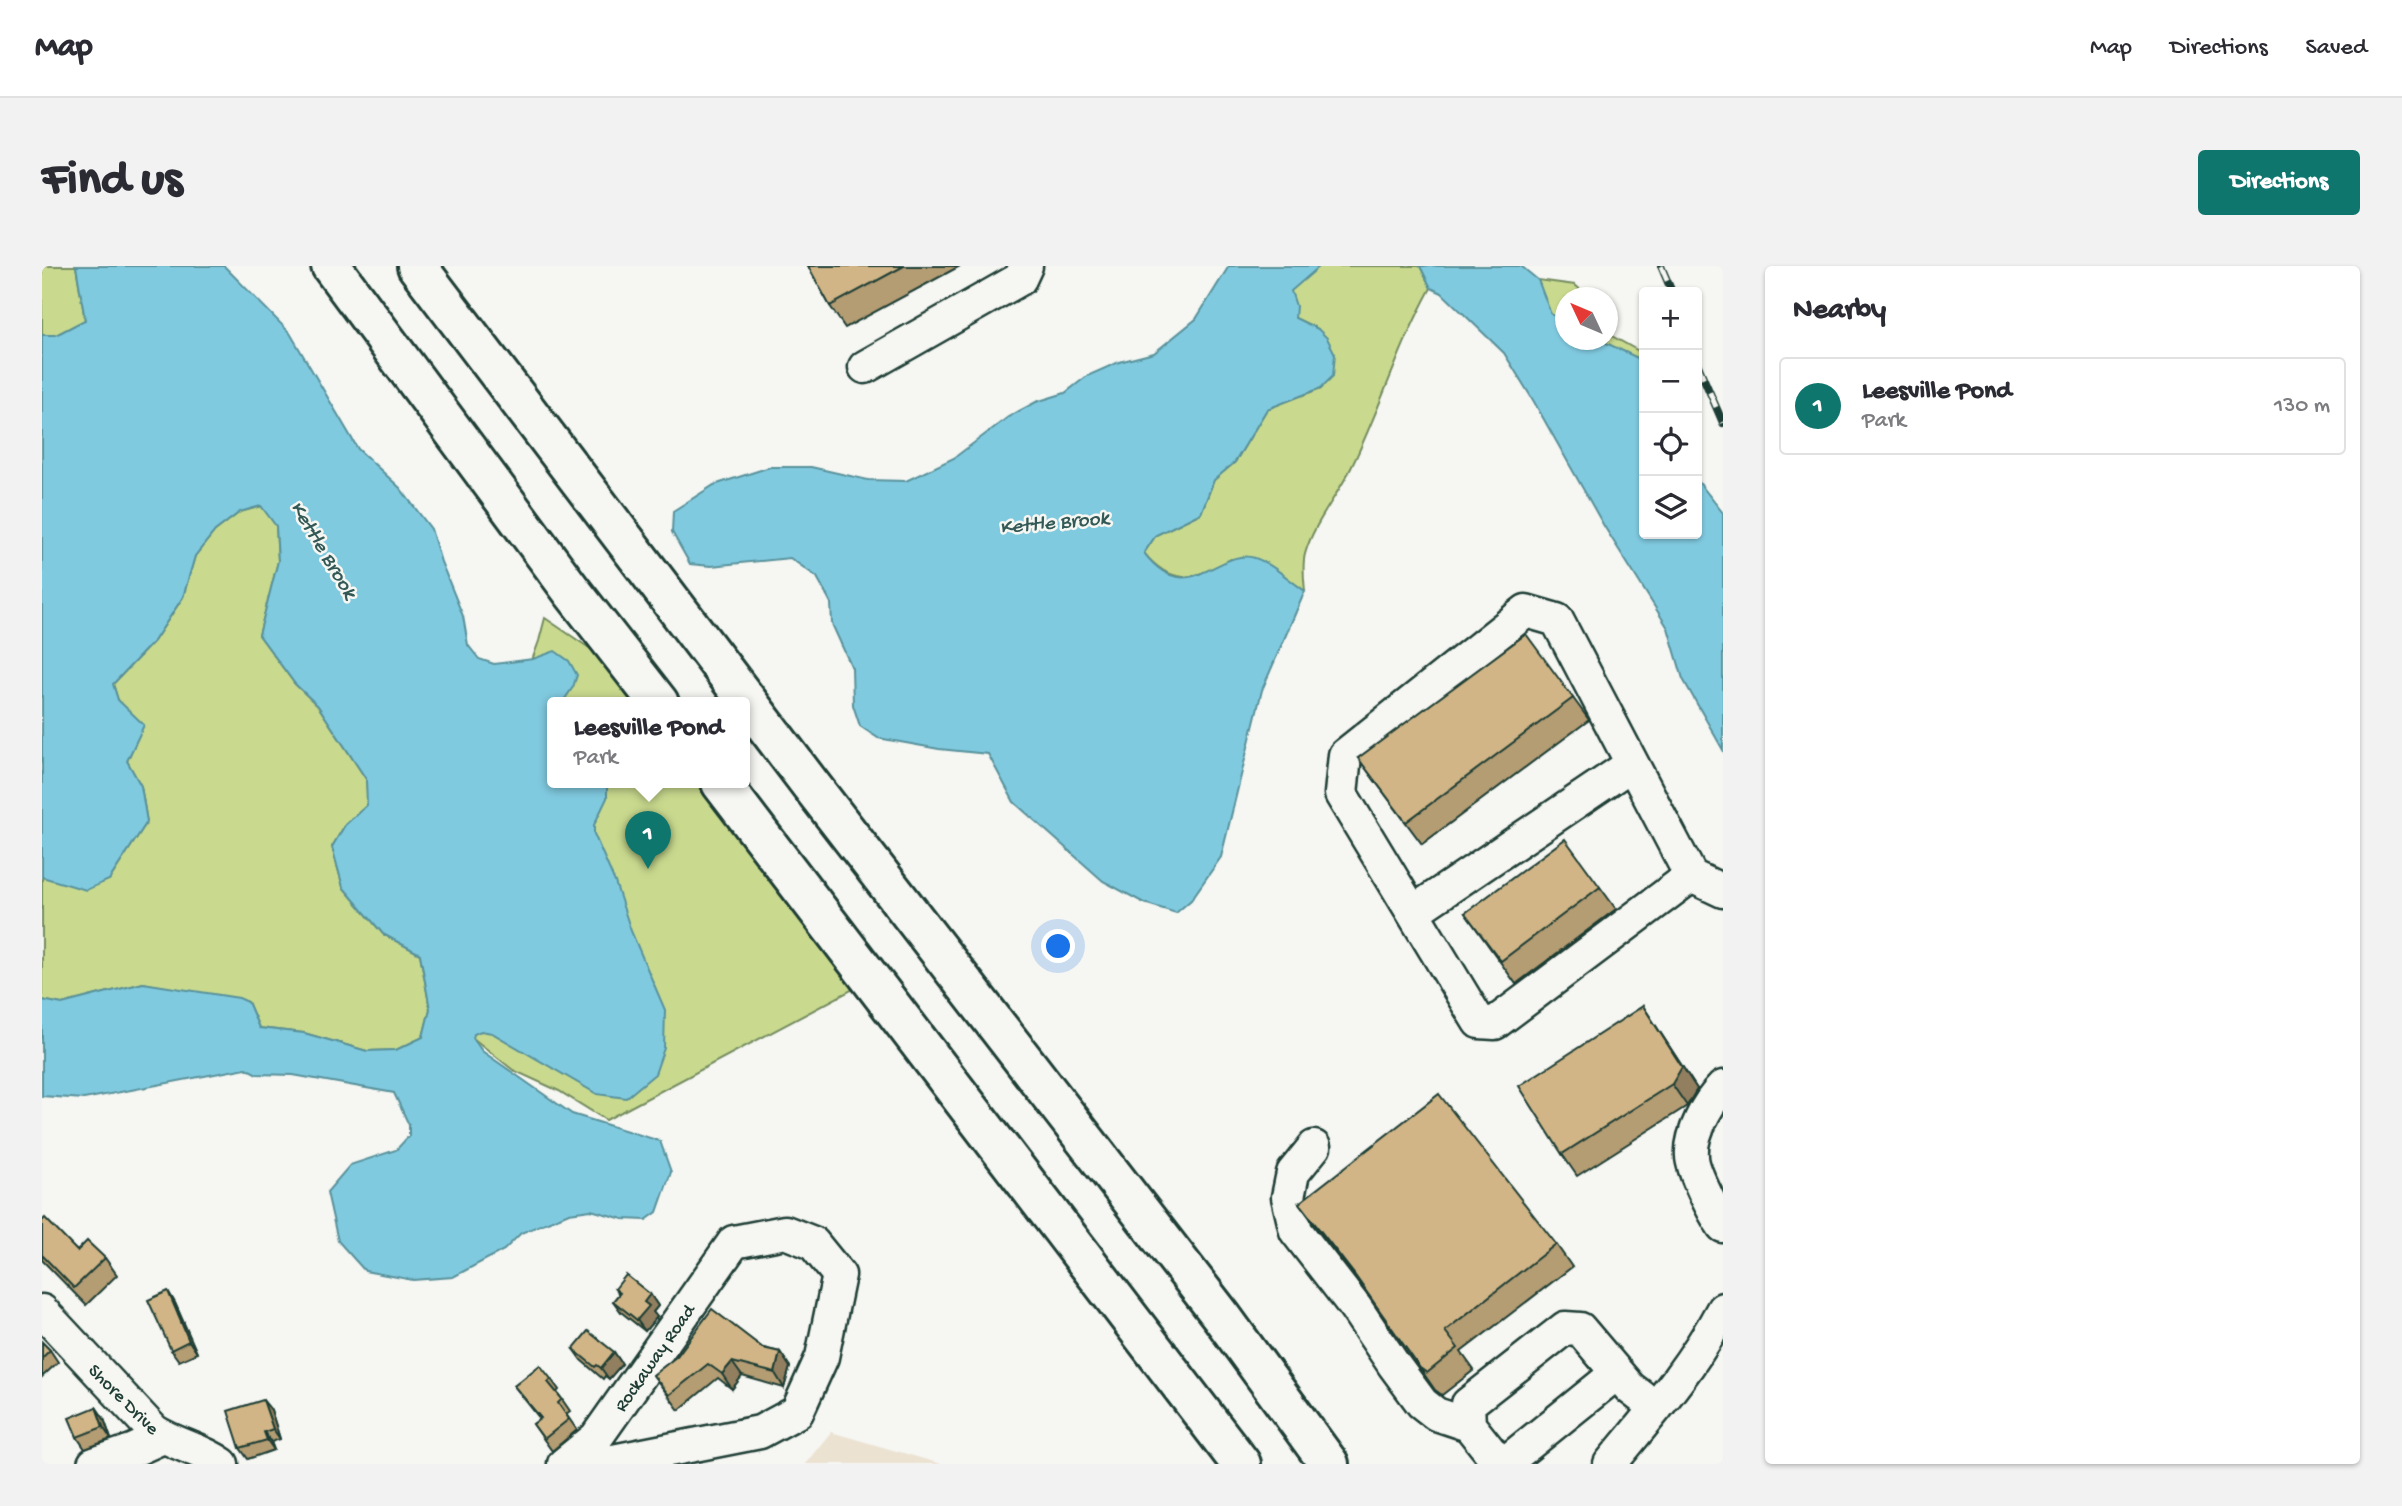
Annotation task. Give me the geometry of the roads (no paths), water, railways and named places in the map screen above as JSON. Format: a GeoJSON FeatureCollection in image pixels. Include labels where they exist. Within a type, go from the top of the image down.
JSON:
{"type":"FeatureCollection","features":[{"type":"Feature","properties":{"kind":"highway"},"geometry":{"type":"LineString","coordinates":[[331,266],[571,590],[654,697]]}},
{"type":"Feature","properties":{"kind":"highway"},"geometry":{"type":"LineString","coordinates":[[417,266],[744,697]]}},
{"type":"Feature","properties":{"kind":"highway"},"geometry":{"type":"LineString","coordinates":[[750,705],[1230,1328],[1328,1464]]}},
{"type":"Feature","properties":{"kind":"highway"},"geometry":{"type":"LineString","coordinates":[[725,788],[1241,1464]]}},
{"type":"Feature","properties":{"kind":"street"},"geometry":{"type":"LineString","coordinates":[[865,367],[1020,279],[1026,266]]}},
{"type":"Feature","properties":{"kind":"street"},"geometry":{"type":"LineString","coordinates":[[1691,876],[1495,1023],[1479,1022],[1341,794],[1345,755],[1526,611],[1557,620],[1691,876],[1723,891]]}},
{"type":"Feature","properties":{"kind":"street"},"geometry":{"type":"LineString","coordinates":[[1413,912],[1632,764]]}},
{"type":"Feature","properties":{"kind":"street"},"geometry":{"type":"LineString","coordinates":[[1723,1087],[1711,1099],[1702,1117],[1692,1156],[1712,1209],[1723,1226]]}},
{"type":"Feature","properties":{"kind":"street"},"geometry":{"type":"LineString","coordinates":[[1314,1147],[1293,1173],[1288,1197],[1296,1231],[1355,1307],[1422,1403],[1436,1414],[1469,1425],[1502,1464],[1617,1373]]}},
{"type":"Feature","properties":{"kind":"street","name":"Rockaway Road"},"geometry":{"type":"LineString","coordinates":[[564,1464],[596,1438],[734,1242],[785,1232],[813,1243],[839,1275],[822,1357],[797,1412],[760,1432],[598,1464]]}},
{"type":"Feature","properties":{"kind":"street"},"geometry":{"type":"LineString","coordinates":[[1625,1457],[1723,1309]]}},
{"type":"Feature","properties":{"kind":"street","name":"Shore Drive"},"geometry":{"type":"LineString","coordinates":[[42,1311],[147,1425],[163,1437],[199,1450],[222,1464]]}},
{"type":"Feature","properties":{"kind":"street"},"geometry":{"type":"LineString","coordinates":[[1469,1425],[1468,1404],[1566,1328],[1580,1329],[1630,1388],[1656,1408]]}},
{"type":"Feature","properties":{"kind":"street"},"geometry":{"type":"LineString","coordinates":[[94,1464],[163,1437]]}},
{"type":"Feature","properties":{"kind":"water","name":"Kettle Brook"},"geometry":{"type":"Polygon","coordinates":[[[76,266],[224,266],[290,333],[358,449],[400,488],[431,529],[463,616],[468,645],[479,659],[494,664],[533,659],[555,651],[569,661],[577,675],[573,687],[566,697],[547,697],[547,788],[607,788],[607,798],[594,825],[594,834],[665,1010],[664,1048],[655,1074],[626,1098],[597,1094],[492,1033],[481,1031],[474,1034],[473,1038],[482,1051],[572,1114],[660,1141],[671,1172],[657,1212],[646,1220],[623,1219],[591,1210],[569,1213],[521,1233],[504,1250],[453,1277],[413,1280],[365,1271],[338,1241],[327,1192],[350,1165],[396,1150],[409,1136],[409,1125],[394,1093],[293,1075],[257,1074],[246,1068],[84,1099],[42,1096],[42,1000],[62,1004],[143,983],[239,998],[248,1002],[259,1028],[304,1033],[367,1051],[396,1050],[423,1037],[430,1009],[420,954],[383,934],[343,887],[332,847],[345,825],[367,805],[366,779],[318,706],[295,684],[259,635],[278,561],[276,526],[261,506],[240,512],[215,531],[195,556],[183,597],[154,641],[113,684],[118,700],[144,725],[127,761],[141,786],[147,822],[109,880],[86,890],[42,877],[42,335],[56,335],[85,320],[76,266]]]}},
{"type":"Feature","properties":{"kind":"water","name":"Kettle Brook"},"geometry":{"type":"Polygon","coordinates":[[[1229,266],[1320,266],[1291,291],[1296,306],[1295,318],[1318,329],[1327,338],[1335,354],[1333,376],[1321,388],[1267,409],[1235,462],[1214,480],[1201,513],[1156,535],[1144,553],[1160,569],[1175,577],[1202,573],[1229,560],[1255,558],[1275,568],[1305,591],[1262,690],[1221,857],[1191,900],[1176,913],[1144,903],[1103,881],[1014,802],[988,754],[939,749],[878,738],[860,726],[853,705],[852,668],[832,624],[831,603],[817,577],[790,558],[711,566],[690,564],[672,532],[673,511],[714,485],[770,467],[811,467],[868,480],[906,481],[954,458],[1008,417],[1036,402],[1065,393],[1087,376],[1119,362],[1154,353],[1196,319],[1229,266]]]}},
{"type":"Feature","properties":{"kind":"water"},"geometry":{"type":"Polygon","coordinates":[[[1420,266],[1521,266],[1538,280],[1551,314],[1555,316],[1555,350],[1618,349],[1639,359],[1639,539],[1702,539],[1702,486],[1723,513],[1723,750],[1683,679],[1668,628],[1604,526],[1504,353],[1442,293],[1431,288],[1420,266]]]}},
{"type":"Feature","properties":{"kind":"railway"},"geometry":{"type":"LineString","coordinates":[[1661,266],[1670,287]]}},
{"type":"Feature","properties":{"kind":"railway"},"geometry":{"type":"LineString","coordinates":[[1702,375],[1723,423]]}},
{"type":"Feature","properties":{"kind":"place","name":"Leesville Pond"},"geometry":{"type":"Point","coordinates":[648,869]}}]}
